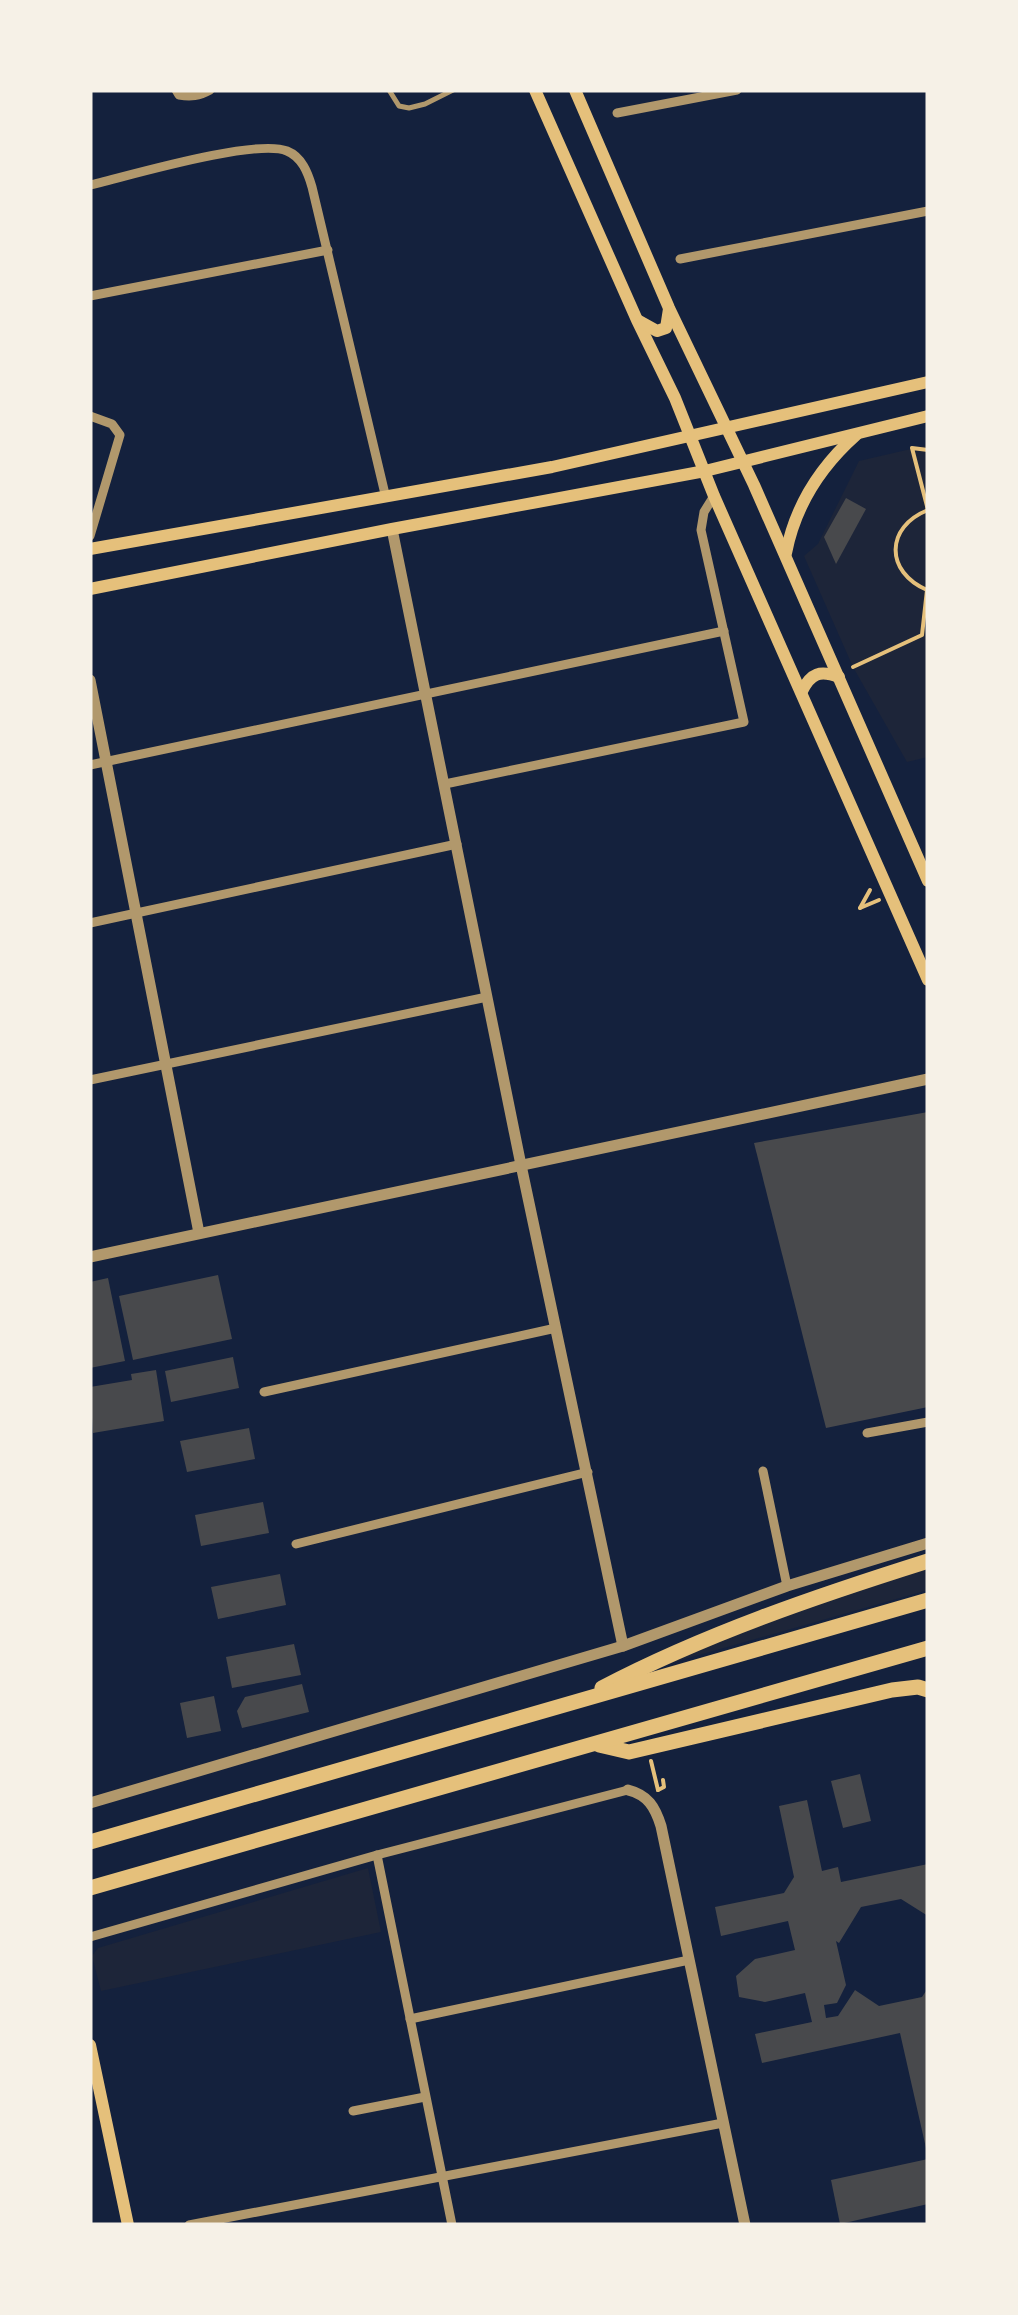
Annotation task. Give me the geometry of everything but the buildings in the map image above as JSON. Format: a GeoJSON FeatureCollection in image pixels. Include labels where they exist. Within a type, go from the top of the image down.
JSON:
{"type":"FeatureCollection","features":[{"type":"Feature","properties":{"kind":"highway"},"geometry":{"type":"LineString","coordinates":[[572,1704],[647,1664],[800,1602],[928,1561]]}},
{"type":"Feature","properties":{"kind":"highway"},"geometry":{"type":"LineString","coordinates":[[90,1842],[928,1600]]}},
{"type":"Feature","properties":{"kind":"highway"},"geometry":{"type":"LineString","coordinates":[[90,1888],[928,1648]]}},
{"type":"Feature","properties":{"kind":"highway"},"geometry":{"type":"LineString","coordinates":[[595,1744],[629,1752],[892,1690],[928,1690]]}},
{"type":"Feature","properties":{"kind":"main road"},"geometry":{"type":"LineString","coordinates":[[536,90],[675,398],[714,496],[928,980]]}},
{"type":"Feature","properties":{"kind":"main road"},"geometry":{"type":"LineString","coordinates":[[575,90],[669,308],[744,461],[928,881]]}},
{"type":"Feature","properties":{"kind":"main road"},"geometry":{"type":"LineString","coordinates":[[637,320],[657,331],[666,328],[669,308]]}},
{"type":"Feature","properties":{"kind":"main road"},"geometry":{"type":"LineString","coordinates":[[90,549],[552,467],[928,382]]}},
{"type":"Feature","properties":{"kind":"main road"},"geometry":{"type":"LineString","coordinates":[[90,589],[392,528],[705,471],[928,416]]}},
{"type":"Feature","properties":{"kind":"main road"},"geometry":{"type":"LineString","coordinates":[[786,556],[791,528],[808,492],[834,455],[858,433]]}},
{"type":"Feature","properties":{"kind":"main road"},"geometry":{"type":"LineString","coordinates":[[802,691],[815,674],[826,672],[839,677]]}},
{"type":"Feature","properties":{"kind":"main road"},"geometry":{"type":"LineString","coordinates":[[90,2046],[96,2102],[128,2225]]}},
{"type":"Feature","properties":{"kind":"street"},"geometry":{"type":"LineString","coordinates":[[176,90],[179,95],[199,96],[210,90]]}},
{"type":"Feature","properties":{"kind":"street"},"geometry":{"type":"LineString","coordinates":[[617,113],[738,90]]}},
{"type":"Feature","properties":{"kind":"street"},"geometry":{"type":"LineString","coordinates":[[90,185],[259,147],[288,151],[307,170],[385,494]]}},
{"type":"Feature","properties":{"kind":"street"},"geometry":{"type":"LineString","coordinates":[[680,259],[928,210]]}},
{"type":"Feature","properties":{"kind":"street"},"geometry":{"type":"LineString","coordinates":[[90,296],[328,250]]}},
{"type":"Feature","properties":{"kind":"street"},"geometry":{"type":"LineString","coordinates":[[90,416],[112,424],[120,434],[90,536]]}},
{"type":"Feature","properties":{"kind":"street"},"geometry":{"type":"LineString","coordinates":[[444,784],[744,722],[701,530],[704,512],[714,496]]}},
{"type":"Feature","properties":{"kind":"street"},"geometry":{"type":"LineString","coordinates":[[392,528],[623,1646]]}},
{"type":"Feature","properties":{"kind":"street"},"geometry":{"type":"LineString","coordinates":[[90,765],[724,631]]}},
{"type":"Feature","properties":{"kind":"street"},"geometry":{"type":"LineString","coordinates":[[90,680],[200,1234]]}},
{"type":"Feature","properties":{"kind":"street"},"geometry":{"type":"LineString","coordinates":[[90,923],[456,844]]}},
{"type":"Feature","properties":{"kind":"street"},"geometry":{"type":"LineString","coordinates":[[90,1080],[487,997]]}},
{"type":"Feature","properties":{"kind":"street"},"geometry":{"type":"LineString","coordinates":[[90,1257],[928,1079]]}},
{"type":"Feature","properties":{"kind":"street"},"geometry":{"type":"LineString","coordinates":[[264,1392],[556,1328]]}},
{"type":"Feature","properties":{"kind":"street"},"geometry":{"type":"LineString","coordinates":[[867,1433],[928,1422]]}},
{"type":"Feature","properties":{"kind":"street"},"geometry":{"type":"LineString","coordinates":[[763,1471],[788,1586]]}},
{"type":"Feature","properties":{"kind":"street"},"geometry":{"type":"LineString","coordinates":[[296,1544],[588,1472]]}},
{"type":"Feature","properties":{"kind":"street"},"geometry":{"type":"LineString","coordinates":[[90,1803],[623,1646],[788,1586],[928,1543]]}},
{"type":"Feature","properties":{"kind":"street"},"geometry":{"type":"LineString","coordinates":[[90,1937],[377,1856],[628,1790],[640,1792],[656,1813],[745,2225]]}},
{"type":"Feature","properties":{"kind":"street"},"geometry":{"type":"LineString","coordinates":[[377,1856],[452,2225]]}},
{"type":"Feature","properties":{"kind":"street"},"geometry":{"type":"LineString","coordinates":[[410,2019],[690,1960]]}},
{"type":"Feature","properties":{"kind":"street"},"geometry":{"type":"LineString","coordinates":[[353,2111],[425,2096]]}},
{"type":"Feature","properties":{"kind":"street"},"geometry":{"type":"LineString","coordinates":[[190,2225],[723,2123]]}},
{"type":"Feature","properties":{"kind":"lane"},"geometry":{"type":"LineString","coordinates":[[390,90],[399,106],[409,108],[454,90]]}},
{"type":"Feature","properties":{"kind":"path"},"geometry":{"type":"LineString","coordinates":[[928,450],[912,448],[928,510],[904,524],[896,550],[904,575],[928,590],[922,635],[928,642]]}},
{"type":"Feature","properties":{"kind":"path"},"geometry":{"type":"LineString","coordinates":[[853,667],[922,635]]}},
{"type":"Feature","properties":{"kind":"path"},"geometry":{"type":"LineString","coordinates":[[658,1790],[664,1787],[663,1780]]}},
{"type":"Feature","properties":{"kind":"shaded area"},"geometry":{"type":"Polygon","coordinates":[[[928,445],[928,757],[907,762],[853,667],[804,556],[818,544],[859,461],[928,445]]]}},
{"type":"Feature","properties":{"kind":"shaded area"},"geometry":{"type":"Polygon","coordinates":[[[928,1567],[928,1590],[650,1669],[727,1637],[928,1567]]]}},
{"type":"Feature","properties":{"kind":"shaded area"},"geometry":{"type":"Polygon","coordinates":[[[368,1868],[381,1932],[101,1991],[92,1956],[98,1948],[368,1868]]]}}]}
